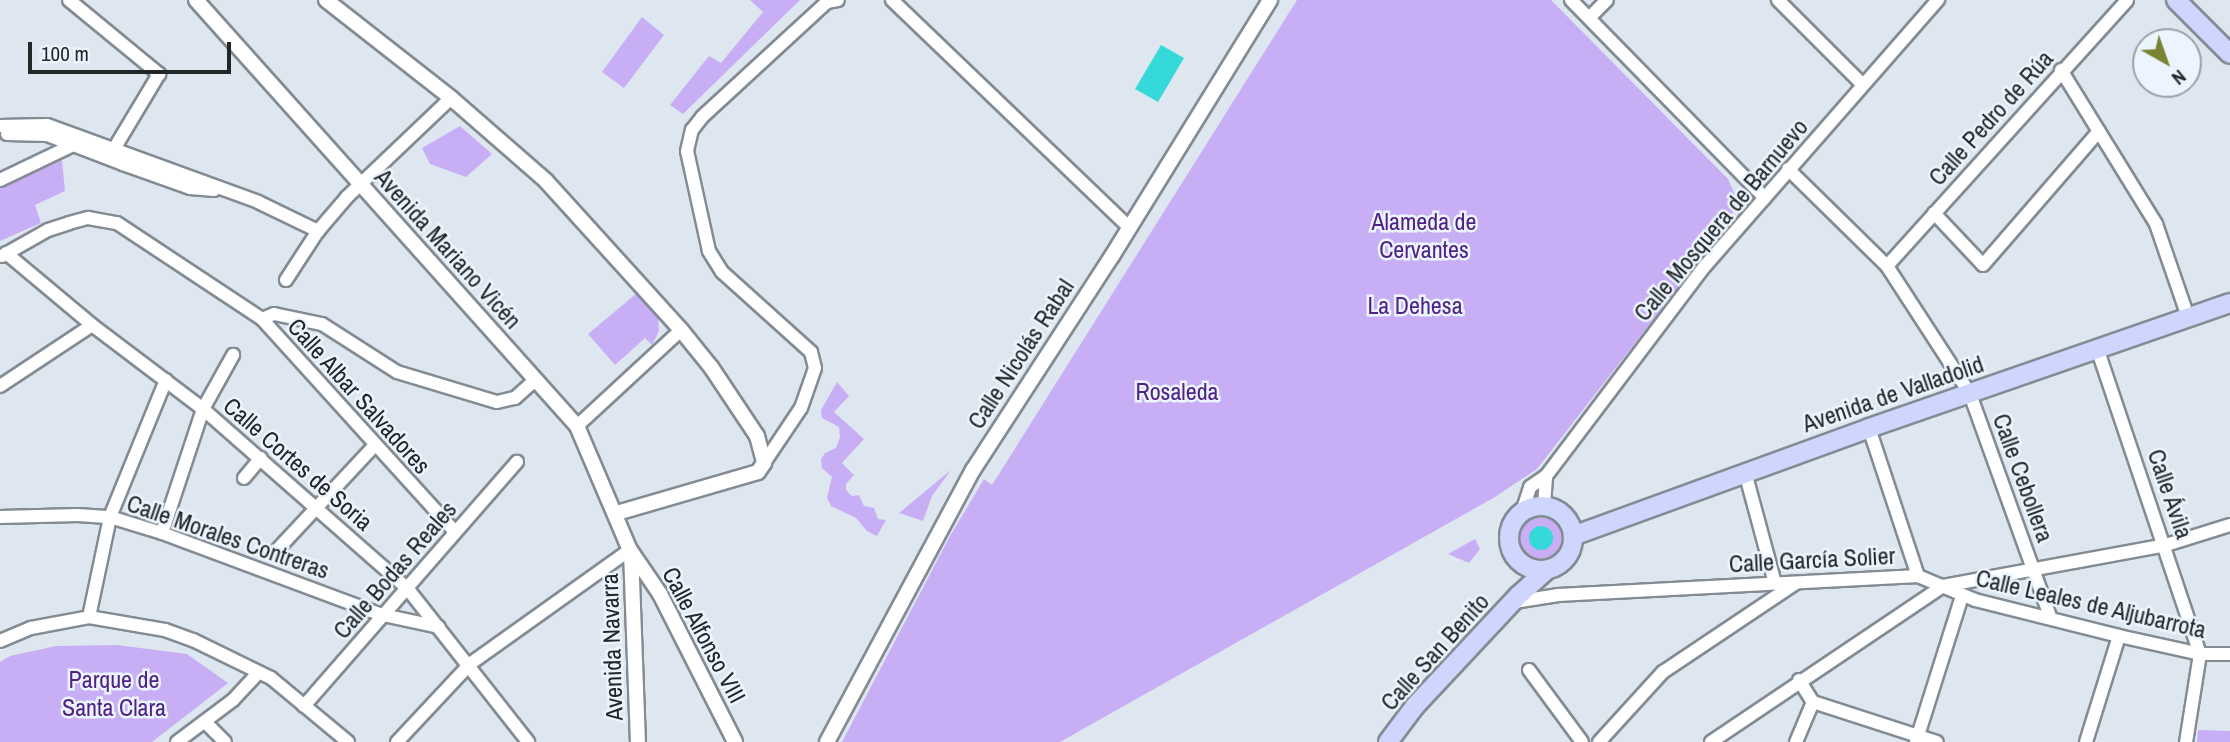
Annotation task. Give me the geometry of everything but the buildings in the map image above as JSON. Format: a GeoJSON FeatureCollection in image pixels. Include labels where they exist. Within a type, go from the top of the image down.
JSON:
{"type":"FeatureCollection","features":[{"type":"Feature","properties":{"kind":"main road"},"geometry":{"type":"LineString","coordinates":[[2176,0],[2230,54]]}},
{"type":"Feature","properties":{"kind":"main road","name":"Avenida de Valladolid"},"geometry":{"type":"LineString","coordinates":[[1573,536],[1869,428],[2230,303]]}},
{"type":"Feature","properties":{"kind":"main road"},"geometry":{"type":"LineString","coordinates":[[1544,506],[1565,517],[1573,536],[1569,554],[1559,565],[1547,570],[1533,570],[1520,564],[1508,543],[1509,531],[1522,512],[1544,506]]}},
{"type":"Feature","properties":{"kind":"main road","name":"Calle San Benito"},"geometry":{"type":"LineString","coordinates":[[1516,598],[1520,564]]}},
{"type":"Feature","properties":{"kind":"main road","name":"Calle San Benito"},"geometry":{"type":"LineString","coordinates":[[1388,742],[1415,706],[1516,598],[1547,570]]}},
{"type":"Feature","properties":{"kind":"street"},"geometry":{"type":"LineString","coordinates":[[69,0],[159,74],[114,149]]}},
{"type":"Feature","properties":{"kind":"street","name":"Avenida Mariano Vicén"},"geometry":{"type":"LineString","coordinates":[[196,0],[577,426],[617,513],[630,550]]}},
{"type":"Feature","properties":{"kind":"street"},"geometry":{"type":"LineString","coordinates":[[326,0],[451,98],[546,181],[681,330],[748,420],[761,445],[764,463]]}},
{"type":"Feature","properties":{"kind":"street"},"geometry":{"type":"LineString","coordinates":[[892,0],[1129,227]]}},
{"type":"Feature","properties":{"kind":"street","name":"Calle Nicolás Rabal"},"geometry":{"type":"LineString","coordinates":[[827,742],[973,470],[1270,0]]}},
{"type":"Feature","properties":{"kind":"street"},"geometry":{"type":"LineString","coordinates":[[1571,0],[1765,198]]}},
{"type":"Feature","properties":{"kind":"street"},"geometry":{"type":"LineString","coordinates":[[1590,18],[1606,0]]}},
{"type":"Feature","properties":{"kind":"street"},"geometry":{"type":"LineString","coordinates":[[1778,0],[1863,85]]}},
{"type":"Feature","properties":{"kind":"street","name":"Calle Mosquera de Barnuevo"},"geometry":{"type":"LineString","coordinates":[[1522,512],[1530,487],[1546,475],[1704,266],[1938,0]]}},
{"type":"Feature","properties":{"kind":"street","name":"Calle Pedro de Rúa"},"geometry":{"type":"LineString","coordinates":[[1887,265],[2060,70],[2127,0]]}},
{"type":"Feature","properties":{"kind":"street"},"geometry":{"type":"LineString","coordinates":[[617,513],[753,474],[764,463],[801,408],[815,368],[811,352],[722,272],[709,251],[687,151],[692,130],[702,117],[830,1]]}},
{"type":"Feature","properties":{"kind":"street"},"geometry":{"type":"LineString","coordinates":[[2060,70],[2156,224],[2188,317]]}},
{"type":"Feature","properties":{"kind":"street"},"geometry":{"type":"LineString","coordinates":[[286,280],[318,231],[347,197],[451,98]]}},
{"type":"Feature","properties":{"kind":"street"},"geometry":{"type":"LineString","coordinates":[[0,126],[47,125],[228,190],[318,231]]}},
{"type":"Feature","properties":{"kind":"street"},"geometry":{"type":"LineString","coordinates":[[1934,213],[1983,265],[2099,131]]}},
{"type":"Feature","properties":{"kind":"street"},"geometry":{"type":"LineString","coordinates":[[0,134],[47,135],[190,188],[228,190]]}},
{"type":"Feature","properties":{"kind":"street"},"geometry":{"type":"LineString","coordinates":[[0,180],[73,145]]}},
{"type":"Feature","properties":{"kind":"street"},"geometry":{"type":"LineString","coordinates":[[114,149],[123,164]]}},
{"type":"Feature","properties":{"kind":"street","name":"Calle Cebollera"},"geometry":{"type":"LineString","coordinates":[[1788,169],[1887,265],[1970,394],[2050,616]]}},
{"type":"Feature","properties":{"kind":"street","name":"Calle Albar Salvadores"},"geometry":{"type":"LineString","coordinates":[[3,255],[48,230],[69,223],[88,218],[117,223],[262,319],[374,446],[455,532]]}},
{"type":"Feature","properties":{"kind":"street","name":"Calle Cortes de Soria"},"geometry":{"type":"LineString","coordinates":[[3,255],[203,409],[407,588],[470,664],[528,742]]}},
{"type":"Feature","properties":{"kind":"street"},"geometry":{"type":"LineString","coordinates":[[262,319],[274,314],[322,324],[397,372],[497,402],[515,398],[535,380]]}},
{"type":"Feature","properties":{"kind":"street"},"geometry":{"type":"LineString","coordinates":[[0,386],[92,325]]}},
{"type":"Feature","properties":{"kind":"street"},"geometry":{"type":"LineString","coordinates":[[577,426],[681,330]]}},
{"type":"Feature","properties":{"kind":"street","name":"Calle Ávila"},"geometry":{"type":"LineString","coordinates":[[2097,348],[2166,545],[2200,654]]}},
{"type":"Feature","properties":{"kind":"street"},"geometry":{"type":"LineString","coordinates":[[162,533],[203,409],[233,355]]}},
{"type":"Feature","properties":{"kind":"street"},"geometry":{"type":"LineString","coordinates":[[89,617],[110,517],[166,380]]}},
{"type":"Feature","properties":{"kind":"street"},"geometry":{"type":"LineString","coordinates":[[1869,428],[1917,576]]}},
{"type":"Feature","properties":{"kind":"street"},"geometry":{"type":"LineString","coordinates":[[278,549],[374,446]]}},
{"type":"Feature","properties":{"kind":"street"},"geometry":{"type":"LineString","coordinates":[[244,478],[261,458]]}},
{"type":"Feature","properties":{"kind":"street","name":"Calle Bodas Reales"},"geometry":{"type":"LineString","coordinates":[[304,706],[517,462]]}},
{"type":"Feature","properties":{"kind":"street"},"geometry":{"type":"LineString","coordinates":[[1745,472],[1775,583]]}},
{"type":"Feature","properties":{"kind":"street"},"geometry":{"type":"LineString","coordinates":[[1544,506],[1546,475]]}},
{"type":"Feature","properties":{"kind":"street","name":"Calle Morales Contreras"},"geometry":{"type":"LineString","coordinates":[[0,517],[78,514],[110,517],[162,533],[383,615],[439,626]]}},
{"type":"Feature","properties":{"kind":"street"},"geometry":{"type":"LineString","coordinates":[[1711,742],[1799,680],[1943,586],[2166,545],[2230,525]]}},
{"type":"Feature","properties":{"kind":"street"},"geometry":{"type":"LineString","coordinates":[[397,742],[470,664],[630,550]]}},
{"type":"Feature","properties":{"kind":"street","name":"Avenida Navarra"},"geometry":{"type":"LineString","coordinates":[[630,550],[638,742]]}},
{"type":"Feature","properties":{"kind":"street","name":"Calle Alfonso VIII"},"geometry":{"type":"LineString","coordinates":[[630,550],[660,594],[735,742]]}},
{"type":"Feature","properties":{"kind":"street","name":"Calle García Solier"},"geometry":{"type":"LineString","coordinates":[[1516,598],[1917,576],[1943,586]]}},
{"type":"Feature","properties":{"kind":"street"},"geometry":{"type":"LineString","coordinates":[[1599,742],[1663,672],[1798,582]]}},
{"type":"Feature","properties":{"kind":"street","name":"Calle Leales de Aljubarrota"},"geometry":{"type":"LineString","coordinates":[[1943,586],[1962,596],[2050,616],[2119,636],[2200,654],[2230,654]]}},
{"type":"Feature","properties":{"kind":"street"},"geometry":{"type":"LineString","coordinates":[[1917,739],[1962,596]]}},
{"type":"Feature","properties":{"kind":"street"},"geometry":{"type":"LineString","coordinates":[[0,641],[31,628],[89,617],[164,630],[193,640],[271,678],[348,742]]}},
{"type":"Feature","properties":{"kind":"street"},"geometry":{"type":"LineString","coordinates":[[2086,742],[2119,636]]}},
{"type":"Feature","properties":{"kind":"street"},"geometry":{"type":"LineString","coordinates":[[2186,742],[2200,654]]}},
{"type":"Feature","properties":{"kind":"street"},"geometry":{"type":"LineString","coordinates":[[1529,670],[1582,742]]}},
{"type":"Feature","properties":{"kind":"street"},"geometry":{"type":"LineString","coordinates":[[177,742],[233,700],[258,673]]}},
{"type":"Feature","properties":{"kind":"street"},"geometry":{"type":"LineString","coordinates":[[1799,680],[1812,702],[1917,739],[1937,742]]}},
{"type":"Feature","properties":{"kind":"street"},"geometry":{"type":"LineString","coordinates":[[1796,742],[1812,702]]}},
{"type":"Feature","properties":{"kind":"street"},"geometry":{"type":"LineString","coordinates":[[205,722],[225,742]]}},
{"type":"Feature","properties":{"kind":"green space"},"geometry":{"type":"Polygon","coordinates":[[[750,0],[800,0],[683,114],[670,105],[709,56],[721,63],[763,12],[750,0]]]}},
{"type":"Feature","properties":{"kind":"green space","name":"Alameda de Cervantes"},"geometry":{"type":"Polygon","coordinates":[[[1297,0],[1551,0],[1728,179],[1735,195],[1733,217],[1537,469],[1495,497],[1060,742],[842,742],[950,536],[984,479],[992,485],[1297,0]]]}},
{"type":"Feature","properties":{"kind":"green space"},"geometry":{"type":"Polygon","coordinates":[[[642,17],[664,35],[624,88],[602,72],[642,17]]]}},
{"type":"Feature","properties":{"kind":"green space"},"geometry":{"type":"Polygon","coordinates":[[[460,126],[492,154],[466,177],[430,164],[422,148],[460,126]]]}},
{"type":"Feature","properties":{"kind":"green space"},"geometry":{"type":"Polygon","coordinates":[[[62,160],[65,191],[35,205],[41,223],[0,241],[0,186],[62,160]]]}},
{"type":"Feature","properties":{"kind":"green space"},"geometry":{"type":"Polygon","coordinates":[[[637,293],[658,316],[659,331],[652,345],[645,338],[615,365],[588,334],[637,293]]]}},
{"type":"Feature","properties":{"kind":"green space"},"geometry":{"type":"Polygon","coordinates":[[[837,382],[849,396],[834,412],[864,439],[842,463],[854,475],[846,484],[846,490],[852,496],[859,495],[864,506],[874,508],[878,519],[886,520],[877,536],[867,531],[856,518],[831,506],[827,498],[832,477],[822,468],[821,459],[825,453],[836,448],[840,437],[839,427],[822,418],[821,410],[837,382]]]}},
{"type":"Feature","properties":{"kind":"green space"},"geometry":{"type":"Polygon","coordinates":[[[951,470],[932,496],[923,521],[899,513],[951,470]]]}},
{"type":"Feature","properties":{"kind":"green space"},"geometry":{"type":"Polygon","coordinates":[[[1541,515],[1558,521],[1564,538],[1558,555],[1541,561],[1524,555],[1518,538],[1524,521],[1541,515]]]}},
{"type":"Feature","properties":{"kind":"green space"},"geometry":{"type":"Polygon","coordinates":[[[1475,539],[1480,549],[1469,563],[1448,554],[1475,539]]]}},
{"type":"Feature","properties":{"kind":"green space","name":"Parque de Santa Clara"},"geometry":{"type":"Polygon","coordinates":[[[117,645],[187,654],[228,683],[152,742],[0,742],[0,662],[10,656],[56,646],[117,645]]]}},
{"type":"Feature","properties":{"kind":"green space"},"geometry":{"type":"Polygon","coordinates":[[[2198,730],[2230,731],[2230,742],[2197,742],[2198,730]]]}},
{"type":"Feature","properties":{"kind":"water"},"geometry":{"type":"Polygon","coordinates":[[[1161,45],[1184,58],[1158,102],[1135,89],[1161,45]]]}},
{"type":"Feature","properties":{"kind":"water"},"geometry":{"type":"Polygon","coordinates":[[[1541,526],[1552,533],[1553,538],[1546,549],[1541,550],[1530,543],[1529,538],[1536,527],[1541,526]]]}},
{"type":"Feature","properties":{"kind":"park label","name":"La Dehesa"},"geometry":{"type":"Point","coordinates":[1415,306]}},
{"type":"Feature","properties":{"kind":"park label","name":"Rosaleda"},"geometry":{"type":"Point","coordinates":[1177,392]}}]}
